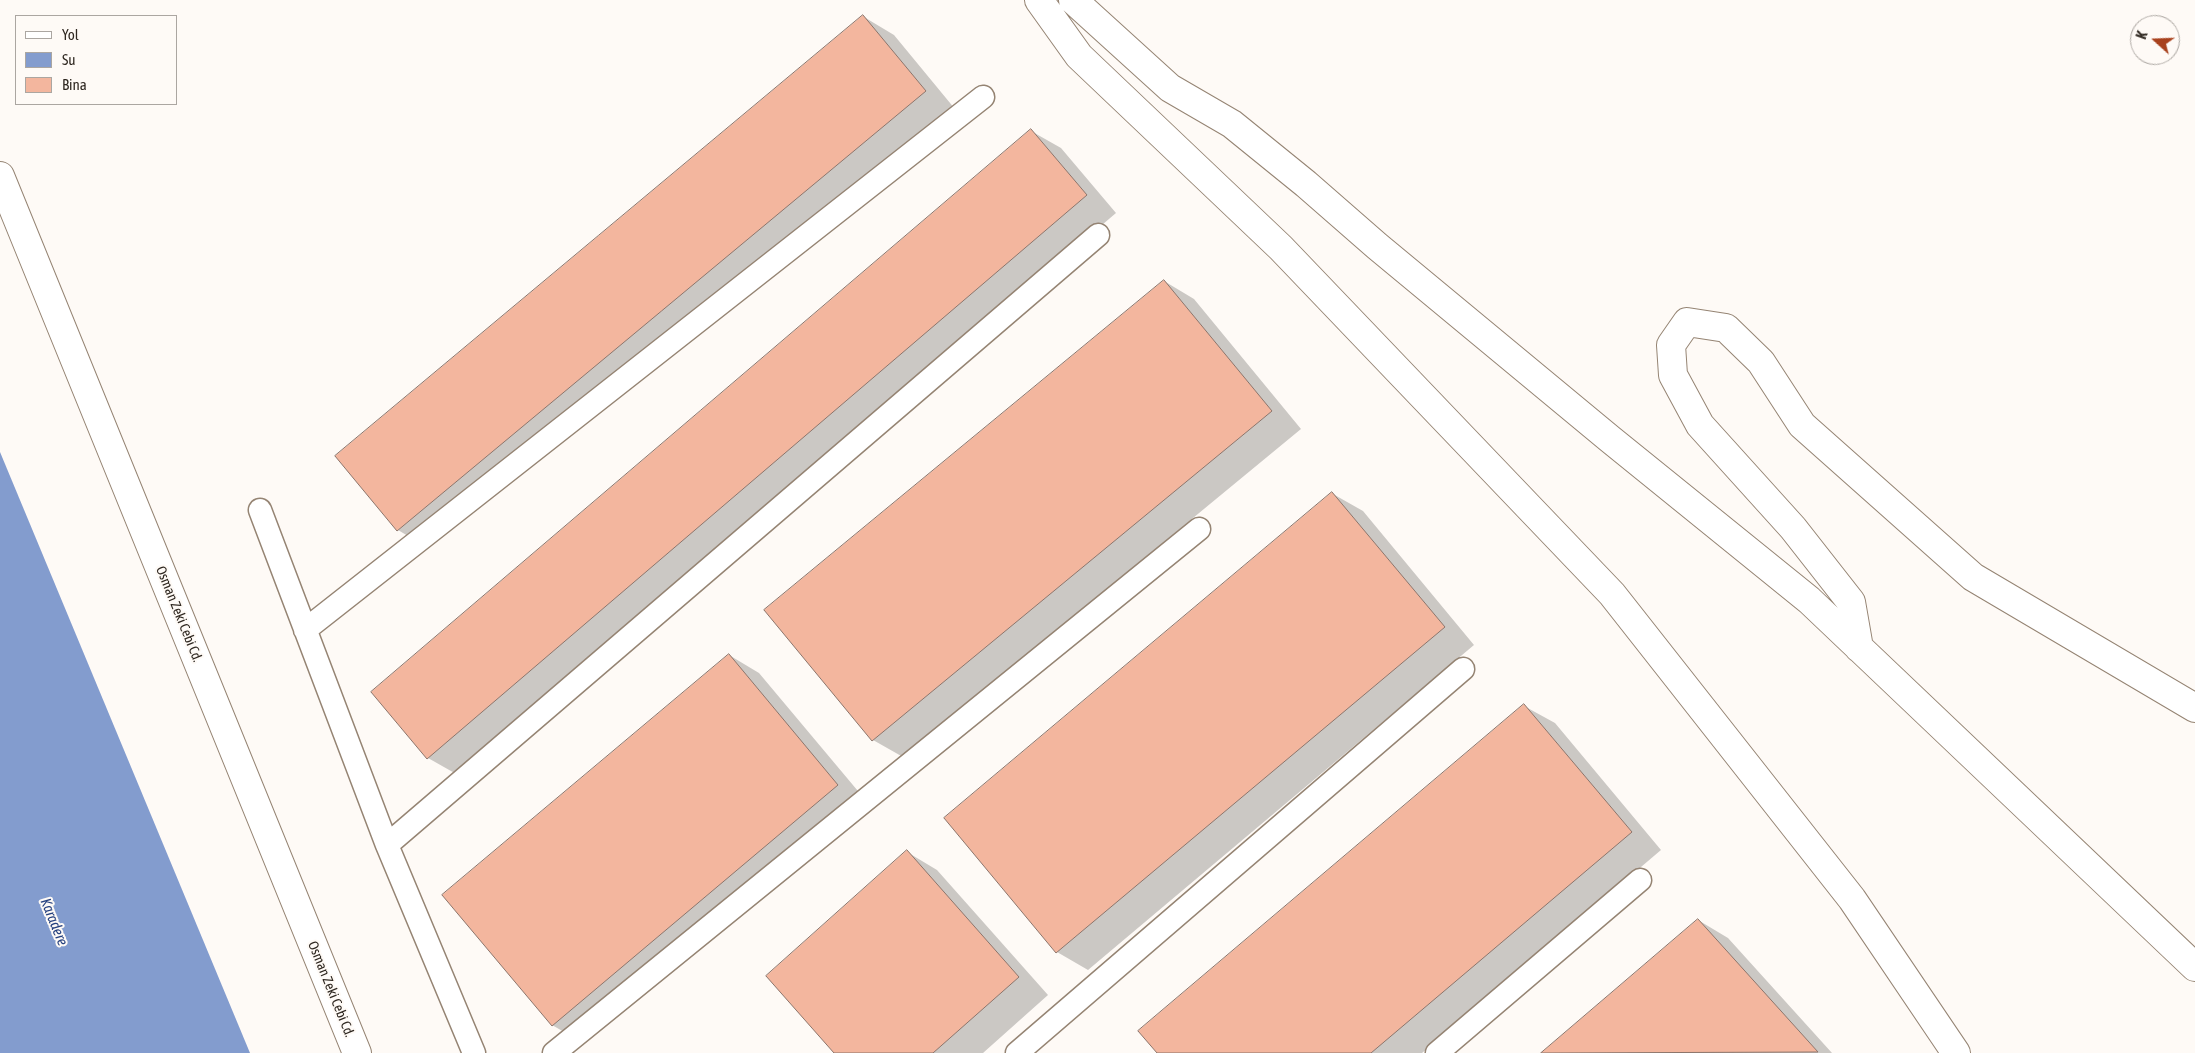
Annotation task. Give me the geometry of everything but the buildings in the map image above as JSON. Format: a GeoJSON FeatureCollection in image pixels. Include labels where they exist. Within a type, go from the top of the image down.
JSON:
{"type":"FeatureCollection","features":[{"type":"Feature","properties":{"kind":"street"},"geometry":{"type":"LineString","coordinates":[[1039,0],[1079,56],[1281,248],[1612,594],[1852,898],[1956,1053]]}},
{"type":"Feature","properties":{"kind":"street"},"geometry":{"type":"LineString","coordinates":[[1073,0],[1170,88],[1232,124],[1572,408],[1809,600],[2195,967]]}},
{"type":"Feature","properties":{"kind":"street","name":"Osman Zeki Cebi Cd."},"geometry":{"type":"LineString","coordinates":[[0,176],[357,1053]]}},
{"type":"Feature","properties":{"kind":"street"},"geometry":{"type":"LineString","coordinates":[[1860,648],[1851,602],[1793,528],[1700,425],[1673,376],[1670,345],[1687,322],[1726,328],[1761,362],[1802,425],[1973,577],[2195,708]]}},
{"type":"Feature","properties":{"kind":"lane"},"geometry":{"type":"LineString","coordinates":[[305,630],[983,97]]}},
{"type":"Feature","properties":{"kind":"lane"},"geometry":{"type":"LineString","coordinates":[[387,845],[1098,235]]}},
{"type":"Feature","properties":{"kind":"lane"},"geometry":{"type":"LineString","coordinates":[[260,510],[387,845],[474,1053]]}},
{"type":"Feature","properties":{"kind":"lane"},"geometry":{"type":"LineString","coordinates":[[554,1053],[1199,529]]}},
{"type":"Feature","properties":{"kind":"lane"},"geometry":{"type":"LineString","coordinates":[[1017,1053],[1463,669]]}},
{"type":"Feature","properties":{"kind":"lane"},"geometry":{"type":"LineString","coordinates":[[1437,1053],[1640,880]]}},
{"type":"Feature","properties":{"kind":"water","name":"Karadere"},"geometry":{"type":"Polygon","coordinates":[[[0,452],[250,1053],[0,1053],[0,452]]]}}]}
